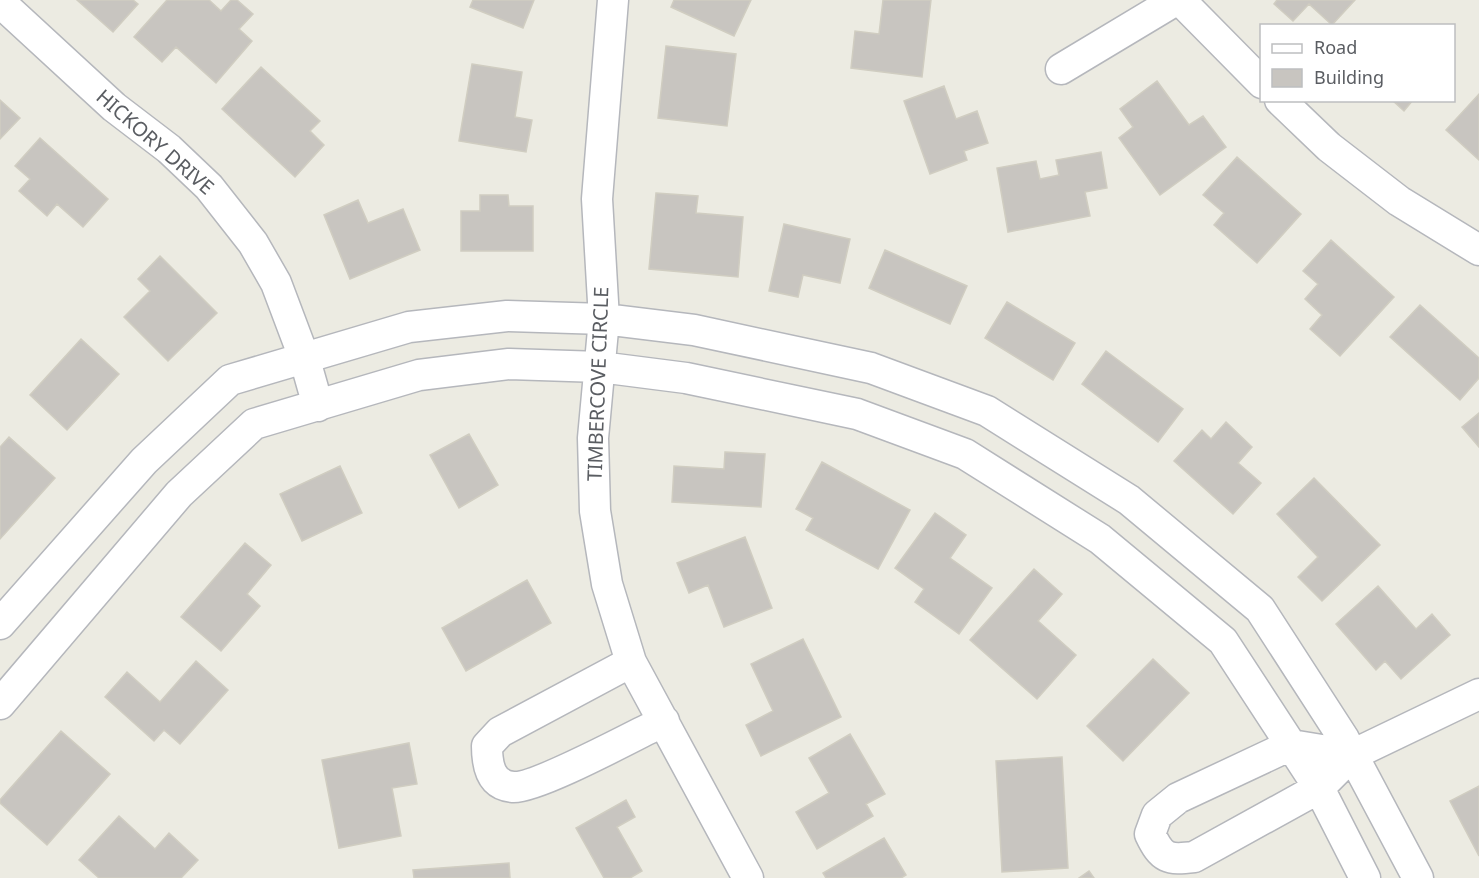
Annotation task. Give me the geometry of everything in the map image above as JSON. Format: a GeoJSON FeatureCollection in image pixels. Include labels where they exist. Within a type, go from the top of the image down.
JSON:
{"type":"FeatureCollection","features":[{"type":"Feature","properties":{"kind":"street","name":"TIMBERCOVE CIRCLE"},"geometry":{"type":"LineString","coordinates":[[613,0],[597,199],[604,319],[593,438],[596,511],[607,584],[631,662],[748,878]]}},
{"type":"Feature","properties":{"kind":"street"},"geometry":{"type":"LineString","coordinates":[[1061,69],[1178,0],[1260,81]]}},
{"type":"Feature","properties":{"kind":"street","name":"HICKORY DRIVE"},"geometry":{"type":"LineString","coordinates":[[0,2],[114,107],[169,149],[209,186],[253,243],[276,283],[305,360],[318,406]]}},
{"type":"Feature","properties":{"kind":"street"},"geometry":{"type":"LineString","coordinates":[[1282,102],[1329,147],[1399,201],[1479,250]]}},
{"type":"Feature","properties":{"kind":"street"},"geometry":{"type":"LineString","coordinates":[[0,624],[144,461],[230,380],[305,360],[408,327],[507,316],[604,319],[694,330],[871,368],[987,411],[1129,500],[1260,609],[1352,755],[1419,878]]}},
{"type":"Feature","properties":{"kind":"street"},"geometry":{"type":"LineString","coordinates":[[0,704],[179,494],[254,424],[419,375],[509,364],[600,367],[686,378],[857,414],[965,454],[1101,539],[1223,641],[1318,788],[1365,878]]}},
{"type":"Feature","properties":{"kind":"street"},"geometry":{"type":"LineString","coordinates":[[993,472],[1021,432]]}},
{"type":"Feature","properties":{"kind":"street"},"geometry":{"type":"LineString","coordinates":[[631,662],[500,732],[487,746],[487,765],[494,779],[512,787],[536,782],[664,721]]}},
{"type":"Feature","properties":{"kind":"street"},"geometry":{"type":"LineString","coordinates":[[1352,755],[1291,745],[1171,804],[1157,815],[1150,834],[1158,851],[1172,859],[1194,857],[1318,788],[1352,755],[1479,693]]}},
{"type":"Feature","properties":{"kind":"building"},"geometry":{"type":"Polygon","coordinates":[[[77,0],[133,0],[138,4],[113,32],[77,0]]]}},
{"type":"Feature","properties":{"kind":"building"},"geometry":{"type":"Polygon","coordinates":[[[167,0],[209,0],[221,11],[231,0],[237,0],[253,14],[239,29],[252,41],[216,83],[176,47],[162,62],[134,37],[167,0]]]}},
{"type":"Feature","properties":{"kind":"building"},"geometry":{"type":"Polygon","coordinates":[[[473,0],[534,0],[523,28],[470,7],[473,0]]]}},
{"type":"Feature","properties":{"kind":"building"},"geometry":{"type":"Polygon","coordinates":[[[674,0],[751,0],[734,36],[671,7],[674,0]]]}},
{"type":"Feature","properties":{"kind":"building"},"geometry":{"type":"Polygon","coordinates":[[[883,0],[931,0],[922,77],[851,68],[855,31],[879,34],[883,0]]]}},
{"type":"Feature","properties":{"kind":"building"},"geometry":{"type":"Polygon","coordinates":[[[1277,0],[1355,0],[1333,24],[1309,4],[1293,21],[1274,4],[1277,0]]]}},
{"type":"Feature","properties":{"kind":"building"},"geometry":{"type":"Polygon","coordinates":[[[666,46],[736,54],[727,126],[658,118],[666,46]]]}},
{"type":"Feature","properties":{"kind":"building"},"geometry":{"type":"Polygon","coordinates":[[[472,64],[522,72],[515,117],[532,120],[526,152],[459,141],[472,64]]]}},
{"type":"Feature","properties":{"kind":"building"},"geometry":{"type":"Polygon","coordinates":[[[261,67],[320,121],[310,131],[324,145],[295,177],[222,109],[261,67]]]}},
{"type":"Feature","properties":{"kind":"building"},"geometry":{"type":"Polygon","coordinates":[[[1157,81],[1189,125],[1203,116],[1226,147],[1160,195],[1119,138],[1133,127],[1120,109],[1157,81]]]}},
{"type":"Feature","properties":{"kind":"building"},"geometry":{"type":"Polygon","coordinates":[[[944,86],[956,119],[977,111],[988,143],[964,151],[967,160],[930,174],[904,101],[944,86]]]}},
{"type":"Feature","properties":{"kind":"building"},"geometry":{"type":"Polygon","coordinates":[[[1479,94],[1479,160],[1446,130],[1479,94]]]}},
{"type":"Feature","properties":{"kind":"building"},"geometry":{"type":"Polygon","coordinates":[[[0,100],[20,118],[0,139],[0,100]]]}},
{"type":"Feature","properties":{"kind":"building"},"geometry":{"type":"Polygon","coordinates":[[[1394,102],[1411,102],[1404,111],[1394,102]]]}},
{"type":"Feature","properties":{"kind":"building"},"geometry":{"type":"Polygon","coordinates":[[[40,138],[108,199],[83,227],[57,204],[47,216],[19,191],[30,179],[15,166],[40,138]]]}},
{"type":"Feature","properties":{"kind":"building"},"geometry":{"type":"Polygon","coordinates":[[[1101,152],[1107,188],[1085,192],[1090,216],[1008,232],[997,168],[1036,161],[1040,179],[1059,175],[1056,160],[1101,152]]]}},
{"type":"Feature","properties":{"kind":"building"},"geometry":{"type":"Polygon","coordinates":[[[1237,157],[1301,214],[1257,263],[1214,225],[1224,213],[1203,195],[1237,157]]]}},
{"type":"Feature","properties":{"kind":"building"},"geometry":{"type":"Polygon","coordinates":[[[656,193],[698,196],[696,213],[743,217],[738,277],[649,269],[656,193]]]}},
{"type":"Feature","properties":{"kind":"building"},"geometry":{"type":"Polygon","coordinates":[[[480,195],[508,195],[509,206],[533,206],[533,251],[461,251],[461,211],[480,211],[480,195]]]}},
{"type":"Feature","properties":{"kind":"building"},"geometry":{"type":"Polygon","coordinates":[[[358,200],[368,223],[403,209],[420,250],[350,279],[324,215],[358,200]]]}},
{"type":"Feature","properties":{"kind":"building"},"geometry":{"type":"Polygon","coordinates":[[[784,224],[850,239],[840,283],[803,275],[798,297],[769,291],[784,224]]]}},
{"type":"Feature","properties":{"kind":"building"},"geometry":{"type":"Polygon","coordinates":[[[1331,240],[1394,297],[1340,356],[1310,329],[1322,315],[1305,299],[1318,284],[1303,271],[1331,240]]]}},
{"type":"Feature","properties":{"kind":"building"},"geometry":{"type":"Polygon","coordinates":[[[885,250],[967,286],[950,324],[869,288],[885,250]]]}},
{"type":"Feature","properties":{"kind":"building"},"geometry":{"type":"Polygon","coordinates":[[[160,256],[217,313],[168,361],[124,317],[150,291],[138,279],[160,256]]]}},
{"type":"Feature","properties":{"kind":"building"},"geometry":{"type":"Polygon","coordinates":[[[1007,302],[1075,343],[1053,380],[985,338],[1007,302]]]}},
{"type":"Feature","properties":{"kind":"building"},"geometry":{"type":"Polygon","coordinates":[[[1420,305],[1479,358],[1479,378],[1460,400],[1390,337],[1420,305]]]}},
{"type":"Feature","properties":{"kind":"building"},"geometry":{"type":"Polygon","coordinates":[[[81,339],[119,374],[67,430],[30,395],[81,339]]]}},
{"type":"Feature","properties":{"kind":"building"},"geometry":{"type":"Polygon","coordinates":[[[1106,351],[1183,409],[1158,442],[1082,384],[1106,351]]]}},
{"type":"Feature","properties":{"kind":"building"},"geometry":{"type":"Polygon","coordinates":[[[1479,413],[1479,447],[1462,427],[1479,413]]]}},
{"type":"Feature","properties":{"kind":"building"},"geometry":{"type":"Polygon","coordinates":[[[1226,422],[1252,447],[1238,463],[1261,483],[1233,514],[1174,461],[1202,430],[1211,439],[1226,422]]]}},
{"type":"Feature","properties":{"kind":"building"},"geometry":{"type":"Polygon","coordinates":[[[469,434],[498,485],[459,508],[430,455],[469,434]]]}},
{"type":"Feature","properties":{"kind":"building"},"geometry":{"type":"Polygon","coordinates":[[[9,437],[55,478],[0,539],[0,447],[9,437]]]}},
{"type":"Feature","properties":{"kind":"building"},"geometry":{"type":"Polygon","coordinates":[[[725,452],[765,454],[761,507],[672,502],[674,466],[724,469],[725,452]]]}},
{"type":"Feature","properties":{"kind":"building"},"geometry":{"type":"Polygon","coordinates":[[[822,462],[910,510],[878,569],[806,530],[813,518],[796,509],[822,462]]]}},
{"type":"Feature","properties":{"kind":"building"},"geometry":{"type":"Polygon","coordinates":[[[340,466],[362,513],[302,541],[280,494],[340,466]]]}},
{"type":"Feature","properties":{"kind":"building"},"geometry":{"type":"Polygon","coordinates":[[[1314,478],[1380,545],[1322,601],[1298,577],[1318,557],[1277,514],[1314,478]]]}},
{"type":"Feature","properties":{"kind":"building"},"geometry":{"type":"Polygon","coordinates":[[[935,513],[966,535],[950,558],[992,588],[959,634],[915,602],[924,589],[895,568],[935,513]]]}},
{"type":"Feature","properties":{"kind":"building"},"geometry":{"type":"Polygon","coordinates":[[[745,537],[772,608],[724,627],[708,585],[689,593],[677,563],[745,537]]]}},
{"type":"Feature","properties":{"kind":"building"},"geometry":{"type":"Polygon","coordinates":[[[245,543],[271,565],[247,594],[260,606],[221,651],[181,617],[245,543]]]}},
{"type":"Feature","properties":{"kind":"building"},"geometry":{"type":"Polygon","coordinates":[[[1034,569],[1062,594],[1038,621],[1076,655],[1037,699],[970,640],[1034,569]]]}},
{"type":"Feature","properties":{"kind":"building"},"geometry":{"type":"Polygon","coordinates":[[[527,580],[551,623],[466,671],[442,628],[527,580]]]}},
{"type":"Feature","properties":{"kind":"building"},"geometry":{"type":"Polygon","coordinates":[[[1378,586],[1416,629],[1432,614],[1450,635],[1401,679],[1385,661],[1376,670],[1336,624],[1378,586]]]}},
{"type":"Feature","properties":{"kind":"building"},"geometry":{"type":"Polygon","coordinates":[[[803,639],[841,717],[761,756],[746,725],[773,711],[751,664],[803,639]]]}},
{"type":"Feature","properties":{"kind":"building"},"geometry":{"type":"Polygon","coordinates":[[[1153,659],[1189,693],[1123,761],[1087,726],[1153,659]]]}},
{"type":"Feature","properties":{"kind":"building"},"geometry":{"type":"Polygon","coordinates":[[[196,661],[228,690],[180,744],[164,730],[154,741],[105,697],[127,672],[160,702],[196,661]]]}},
{"type":"Feature","properties":{"kind":"building"},"geometry":{"type":"Polygon","coordinates":[[[61,731],[110,774],[47,845],[0,803],[0,800],[61,731]]]}},
{"type":"Feature","properties":{"kind":"building"},"geometry":{"type":"Polygon","coordinates":[[[850,734],[885,794],[866,804],[873,816],[817,849],[796,812],[829,793],[809,758],[850,734]]]}},
{"type":"Feature","properties":{"kind":"building"},"geometry":{"type":"Polygon","coordinates":[[[409,743],[417,784],[392,788],[401,836],[339,848],[322,760],[409,743]]]}},
{"type":"Feature","properties":{"kind":"building"},"geometry":{"type":"Polygon","coordinates":[[[1062,757],[1068,868],[1002,872],[996,761],[1062,757]]]}},
{"type":"Feature","properties":{"kind":"building"},"geometry":{"type":"Polygon","coordinates":[[[1479,786],[1479,856],[1450,801],[1479,786]]]}},
{"type":"Feature","properties":{"kind":"building"},"geometry":{"type":"Polygon","coordinates":[[[626,800],[635,817],[617,827],[642,871],[630,878],[604,878],[576,828],[626,800]]]}},
{"type":"Feature","properties":{"kind":"building"},"geometry":{"type":"Polygon","coordinates":[[[119,816],[155,849],[169,833],[198,860],[181,878],[99,878],[79,860],[119,816]]]}},
{"type":"Feature","properties":{"kind":"building"},"geometry":{"type":"Polygon","coordinates":[[[884,838],[906,875],[901,878],[826,878],[823,873],[884,838]]]}},
{"type":"Feature","properties":{"kind":"building"},"geometry":{"type":"Polygon","coordinates":[[[509,863],[510,878],[414,878],[413,870],[509,863]]]}},
{"type":"Feature","properties":{"kind":"building"},"geometry":{"type":"Polygon","coordinates":[[[1089,871],[1094,878],[1079,878],[1089,871]]]}}]}
